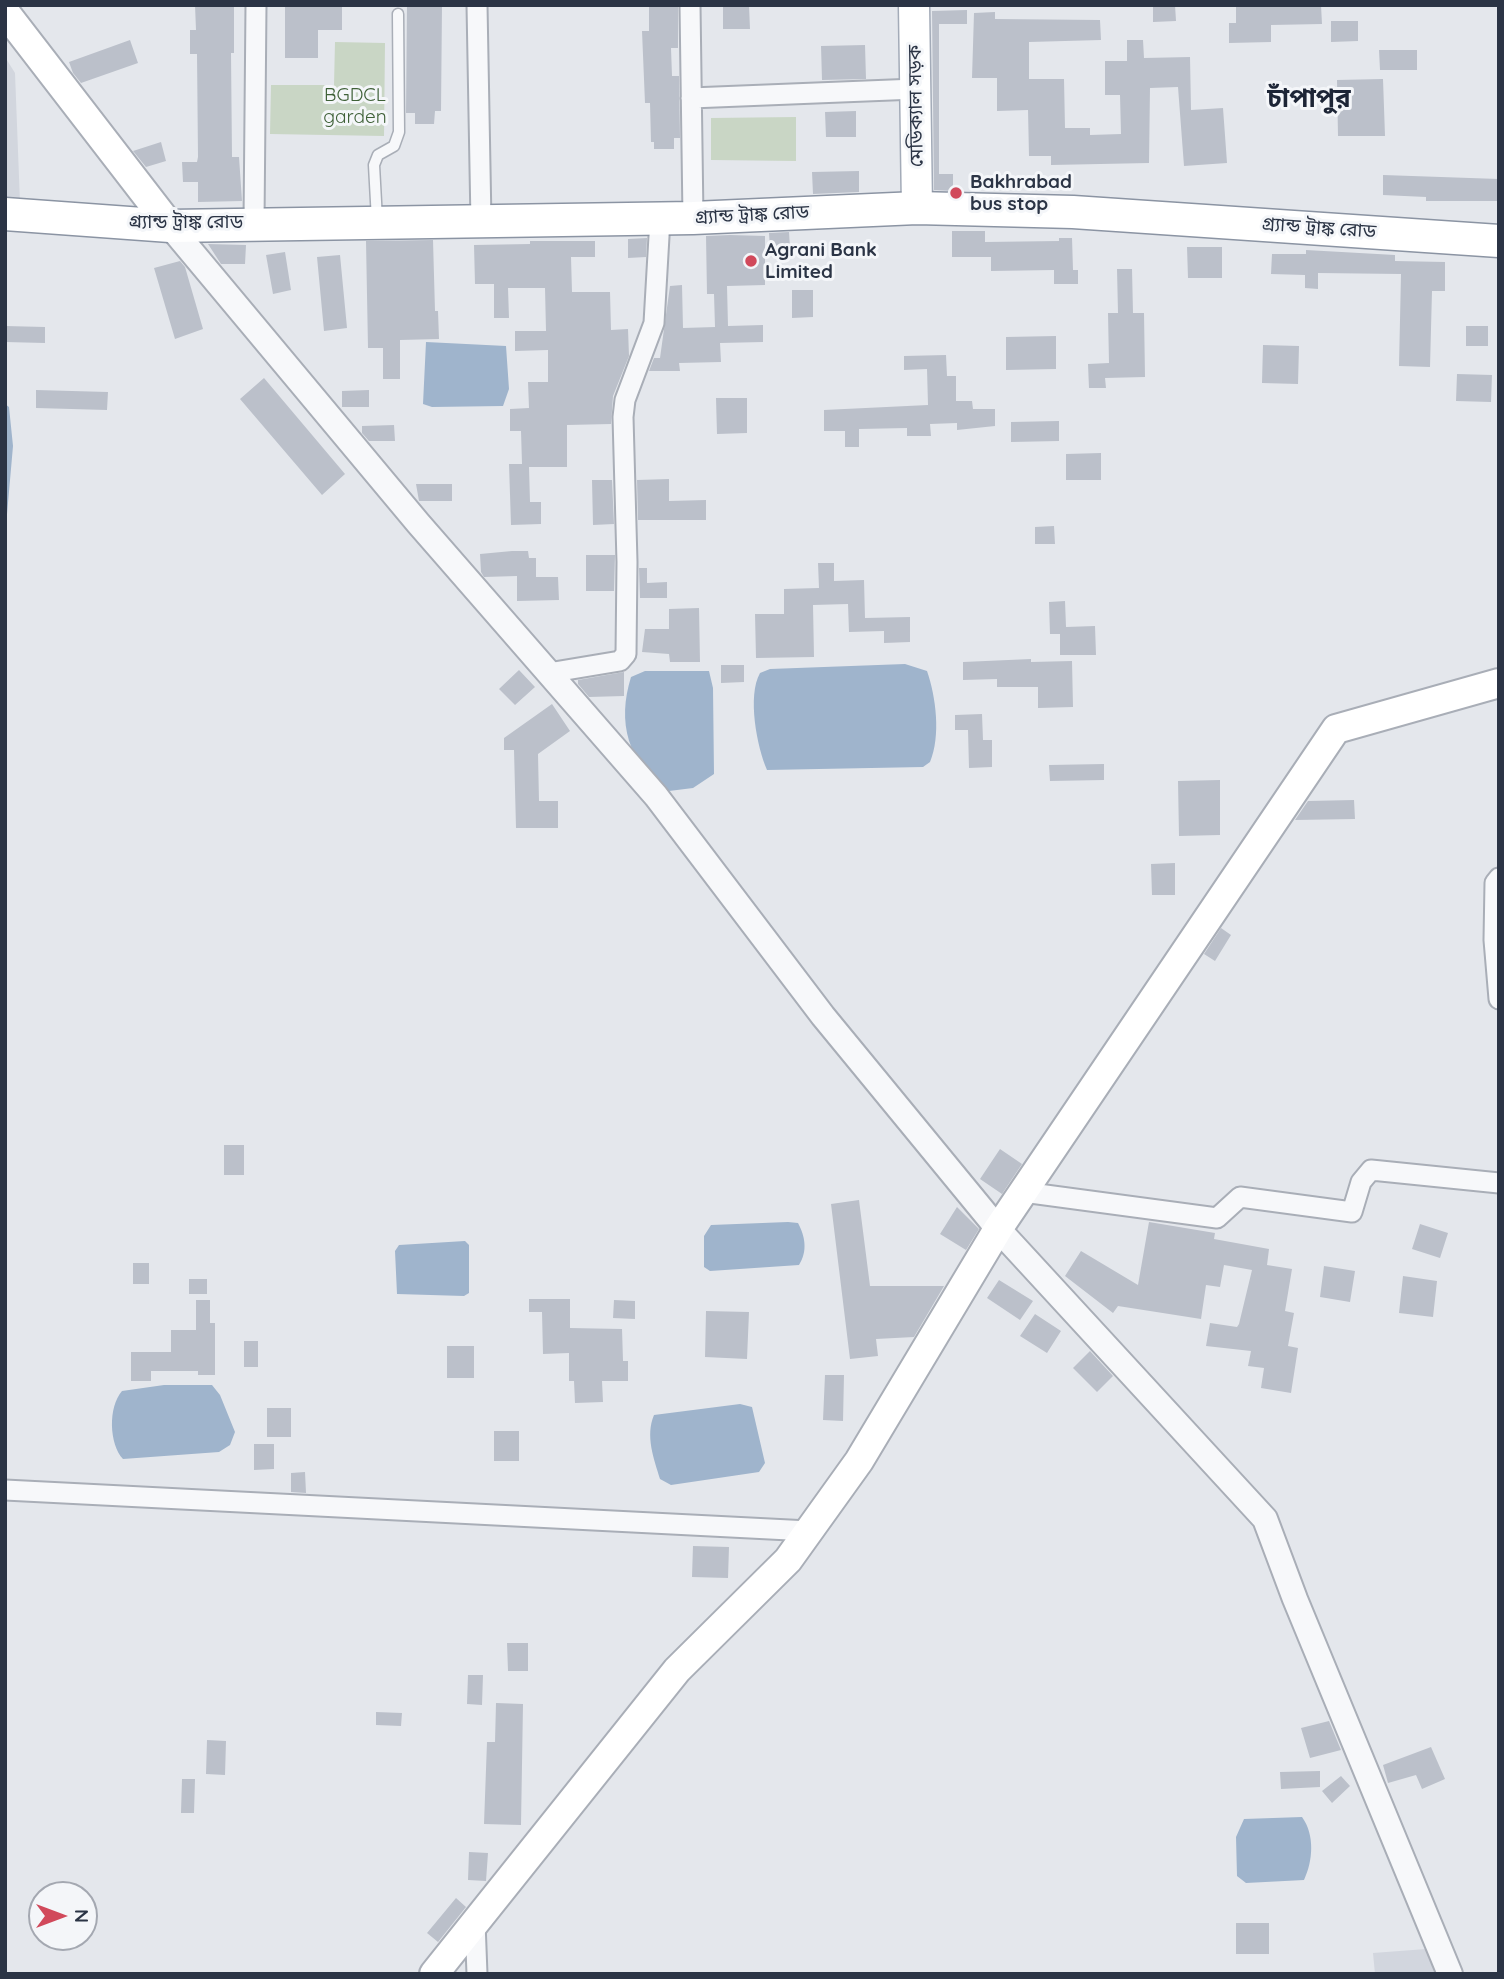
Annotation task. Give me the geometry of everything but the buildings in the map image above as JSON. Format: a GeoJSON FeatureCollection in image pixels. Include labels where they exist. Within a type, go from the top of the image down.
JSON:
{"type":"FeatureCollection","features":[{"type":"Feature","properties":{"kind":"highway","name":"গ্র্যান্ড ট্রাঙ্ক রোড"},"geometry":{"type":"LineString","coordinates":[[5,214],[170,226],[254,222],[660,219],[917,208],[1073,212],[1499,241]]}},
{"type":"Feature","properties":{"kind":"main road","name":"মেডিক্যাল সড়ক"},"geometry":{"type":"LineString","coordinates":[[914,5],[917,208]]}},
{"type":"Feature","properties":{"kind":"main road"},"geometry":{"type":"LineString","coordinates":[[5,12],[170,226]]}},
{"type":"Feature","properties":{"kind":"main road"},"geometry":{"type":"LineString","coordinates":[[434,1974],[677,1670],[788,1560],[859,1461],[998,1229],[1336,729],[1499,683]]}},
{"type":"Feature","properties":{"kind":"street"},"geometry":{"type":"LineString","coordinates":[[254,222],[256,5]]}},
{"type":"Feature","properties":{"kind":"street"},"geometry":{"type":"LineString","coordinates":[[477,5],[481,222]]}},
{"type":"Feature","properties":{"kind":"street"},"geometry":{"type":"LineString","coordinates":[[690,5],[693,218]]}},
{"type":"Feature","properties":{"kind":"street"},"geometry":{"type":"LineString","coordinates":[[691,98],[916,89]]}},
{"type":"Feature","properties":{"kind":"street"},"geometry":{"type":"LineString","coordinates":[[548,673],[621,661],[626,654],[628,562],[623,417],[628,391],[654,323],[660,219]]}},
{"type":"Feature","properties":{"kind":"street"},"geometry":{"type":"LineString","coordinates":[[170,226],[418,523],[656,796],[823,1016],[998,1229],[1265,1518],[1300,1612],[1450,1974]]}},
{"type":"Feature","properties":{"kind":"street"},"geometry":{"type":"LineString","coordinates":[[1499,878],[1496,883],[1494,940],[1499,999]]}},
{"type":"Feature","properties":{"kind":"street"},"geometry":{"type":"LineString","coordinates":[[1023,1192],[1217,1218],[1240,1197],[1352,1212],[1361,1182],[1371,1170],[1499,1184]]}},
{"type":"Feature","properties":{"kind":"street"},"geometry":{"type":"LineString","coordinates":[[5,1490],[809,1531]]}},
{"type":"Feature","properties":{"kind":"street"},"geometry":{"type":"LineString","coordinates":[[475,1922],[477,1974]]}},
{"type":"Feature","properties":{"kind":"lane"},"geometry":{"type":"LineString","coordinates":[[377,221],[374,165],[378,155],[394,146],[398,132],[398,14]]}},
{"type":"Feature","properties":{"kind":"shaded area"},"geometry":{"type":"Polygon","coordinates":[[[5,57],[15,73],[20,203],[5,201],[5,57]]]}},
{"type":"Feature","properties":{"kind":"shaded area"},"geometry":{"type":"Polygon","coordinates":[[[1426,1949],[1435,1974],[1375,1974],[1373,1953],[1426,1949]]]}},
{"type":"Feature","properties":{"kind":"green space","name":"BGDCL garden"},"geometry":{"type":"Polygon","coordinates":[[[335,42],[385,43],[384,136],[270,134],[271,85],[334,85],[335,42]]]}},
{"type":"Feature","properties":{"kind":"green space"},"geometry":{"type":"Polygon","coordinates":[[[796,117],[796,161],[711,160],[711,118],[796,117]]]}},
{"type":"Feature","properties":{"kind":"water"},"geometry":{"type":"Polygon","coordinates":[[[426,342],[506,346],[509,389],[503,406],[432,407],[423,404],[426,342]]]}},
{"type":"Feature","properties":{"kind":"water"},"geometry":{"type":"Polygon","coordinates":[[[5,404],[9,407],[13,446],[5,537],[5,404]]]}},
{"type":"Feature","properties":{"kind":"water"},"geometry":{"type":"Polygon","coordinates":[[[905,664],[927,671],[930,681],[935,704],[936,729],[930,762],[923,767],[767,770],[757,735],[754,708],[756,683],[760,673],[770,669],[905,664]]]}},
{"type":"Feature","properties":{"kind":"water"},"geometry":{"type":"Polygon","coordinates":[[[645,671],[709,671],[713,688],[714,774],[693,788],[669,791],[643,768],[629,740],[625,710],[627,694],[631,677],[645,671]]]}},
{"type":"Feature","properties":{"kind":"water"},"geometry":{"type":"Polygon","coordinates":[[[798,1223],[804,1238],[804,1254],[799,1265],[710,1271],[704,1267],[704,1236],[711,1225],[798,1223]]]}},
{"type":"Feature","properties":{"kind":"water"},"geometry":{"type":"Polygon","coordinates":[[[465,1241],[469,1245],[469,1293],[464,1296],[397,1294],[395,1251],[399,1245],[465,1241]]]}},
{"type":"Feature","properties":{"kind":"water"},"geometry":{"type":"Polygon","coordinates":[[[164,1385],[212,1385],[220,1395],[235,1432],[230,1445],[219,1452],[123,1459],[115,1444],[112,1425],[117,1398],[122,1391],[164,1385]]]}},
{"type":"Feature","properties":{"kind":"water"},"geometry":{"type":"Polygon","coordinates":[[[740,1404],[752,1407],[765,1463],[759,1472],[671,1485],[660,1479],[650,1439],[654,1415],[740,1404]]]}},
{"type":"Feature","properties":{"kind":"water"},"geometry":{"type":"Polygon","coordinates":[[[1302,1817],[1311,1840],[1309,1865],[1304,1880],[1246,1883],[1237,1876],[1236,1837],[1244,1819],[1302,1817]]]}},
{"type":"Feature","properties":{"kind":"place","name":"Bakhrabad bus stop"},"geometry":{"type":"Point","coordinates":[956,193]}},
{"type":"Feature","properties":{"kind":"place","name":"Agrani Bank Limited"},"geometry":{"type":"Point","coordinates":[751,261]}},
{"type":"Feature","properties":{"kind":"district","name":"চাঁপাপুর"},"geometry":{"type":"Point","coordinates":[1309,99]}}]}
